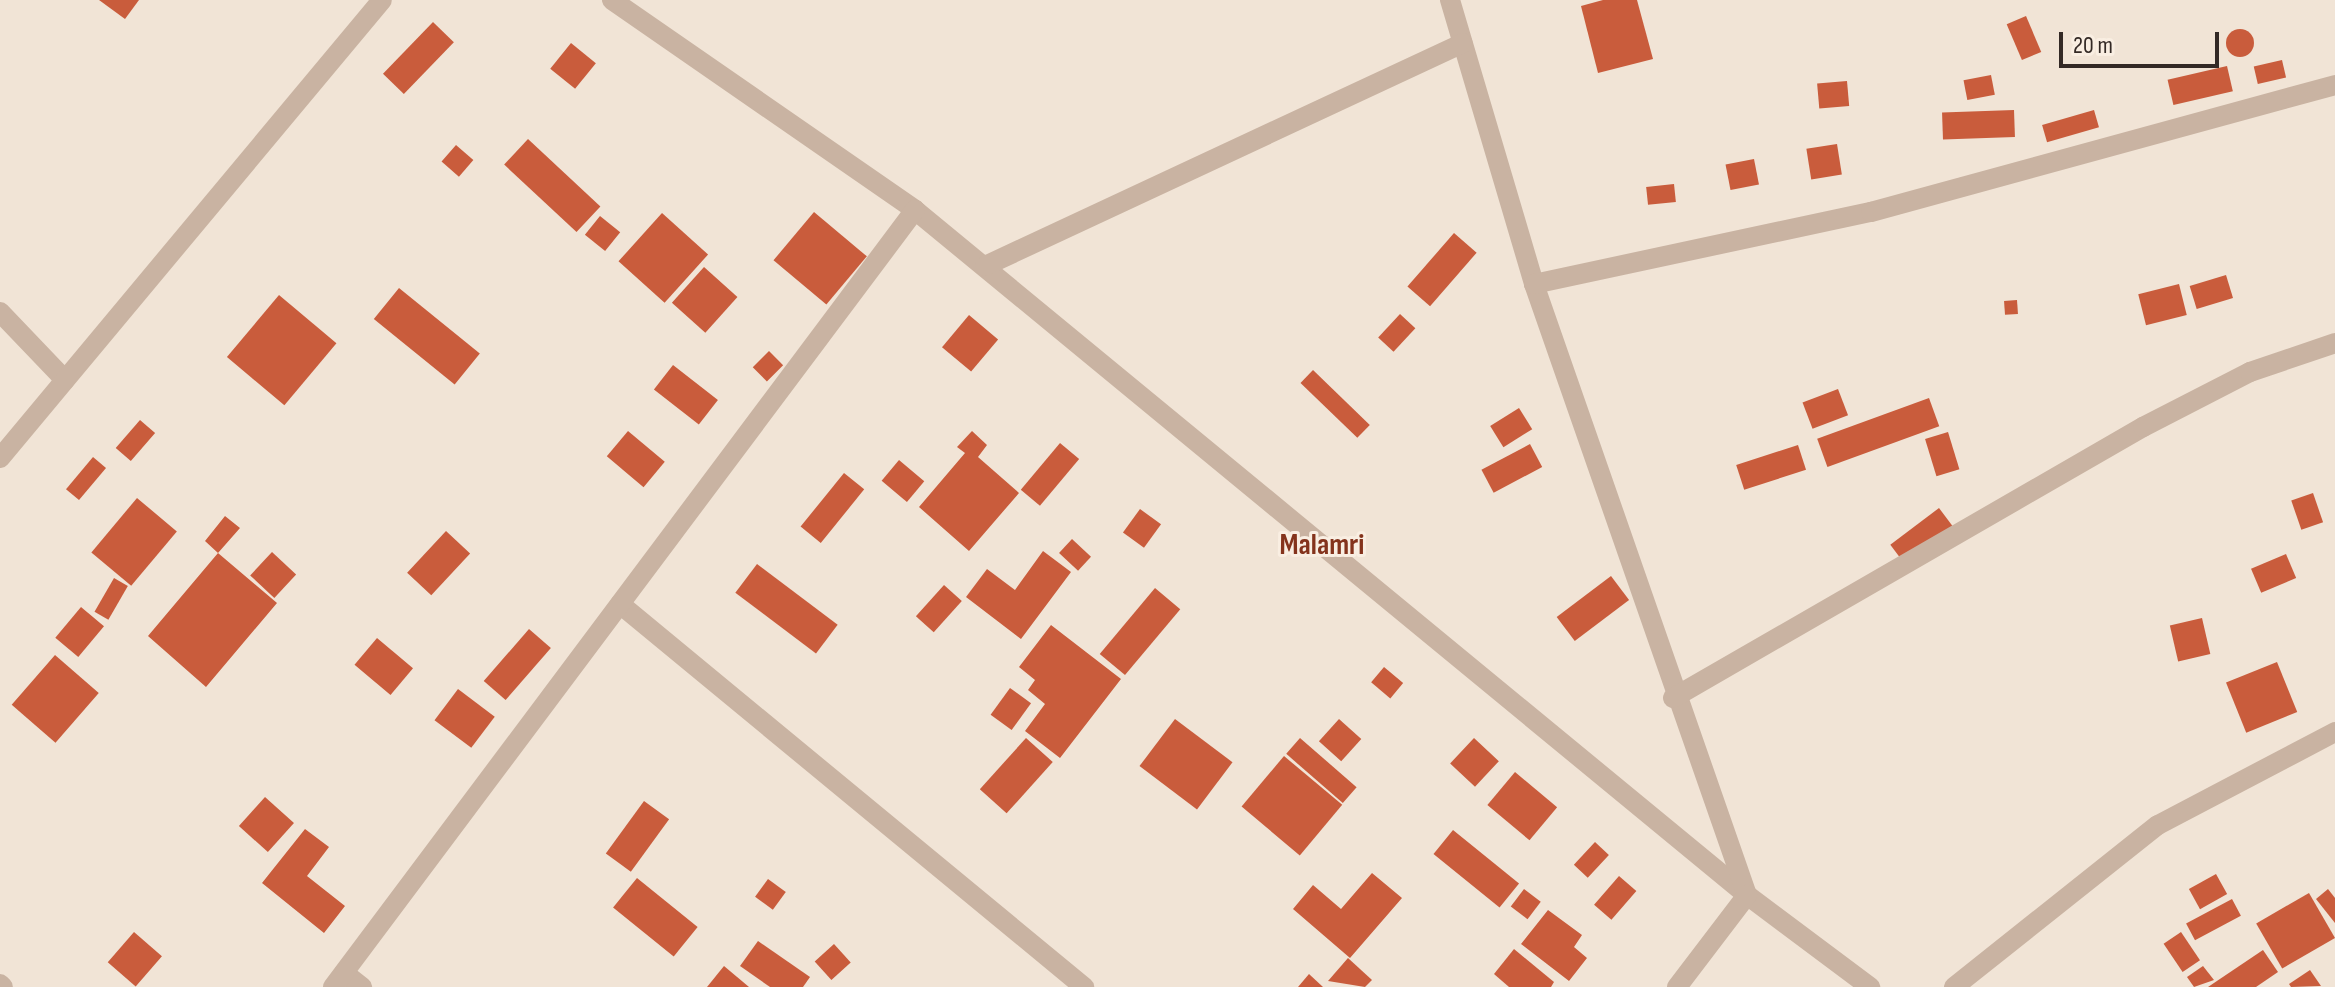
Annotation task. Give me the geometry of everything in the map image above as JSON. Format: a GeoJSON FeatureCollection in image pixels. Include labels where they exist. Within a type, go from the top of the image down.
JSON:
{"type":"FeatureCollection","features":[{"type":"Feature","properties":{"kind":"street"},"geometry":{"type":"LineString","coordinates":[[0,458],[382,0]]}},
{"type":"Feature","properties":{"kind":"street"},"geometry":{"type":"LineString","coordinates":[[612,0],[915,210],[1747,895],[1870,987]]}},
{"type":"Feature","properties":{"kind":"street"},"geometry":{"type":"LineString","coordinates":[[1450,0],[1534,284],[1673,698],[1747,895]]}},
{"type":"Feature","properties":{"kind":"street"},"geometry":{"type":"LineString","coordinates":[[985,266],[1463,43]]}},
{"type":"Feature","properties":{"kind":"street"},"geometry":{"type":"LineString","coordinates":[[1534,284],[1871,212],[2335,85]]}},
{"type":"Feature","properties":{"kind":"street"},"geometry":{"type":"LineString","coordinates":[[362,987],[338,980],[915,210]]}},
{"type":"Feature","properties":{"kind":"street"},"geometry":{"type":"LineString","coordinates":[[0,312],[65,380]]}},
{"type":"Feature","properties":{"kind":"street"},"geometry":{"type":"LineString","coordinates":[[1673,698],[2143,427],[2250,372],[2335,343]]}},
{"type":"Feature","properties":{"kind":"street"},"geometry":{"type":"LineString","coordinates":[[620,604],[1084,987]]}},
{"type":"Feature","properties":{"kind":"street"},"geometry":{"type":"LineString","coordinates":[[1954,987],[2158,825],[2335,732]]}},
{"type":"Feature","properties":{"kind":"street"},"geometry":{"type":"LineString","coordinates":[[1677,987],[1747,895]]}},
{"type":"Feature","properties":{"kind":"building"},"geometry":{"type":"Polygon","coordinates":[[[99,0],[139,0],[125,19],[99,0]]]}},
{"type":"Feature","properties":{"kind":"building"},"geometry":{"type":"Polygon","coordinates":[[[1603,0],[1637,0],[1653,59],[1598,73],[1581,6],[1603,0]]]}},
{"type":"Feature","properties":{"kind":"building"},"geometry":{"type":"Polygon","coordinates":[[[2026,16],[2041,52],[2022,60],[2007,24],[2026,16]]]}},
{"type":"Feature","properties":{"kind":"building"},"geometry":{"type":"Polygon","coordinates":[[[433,22],[454,42],[404,94],[383,74],[433,22]]]}},
{"type":"Feature","properties":{"kind":"building"},"geometry":{"type":"Polygon","coordinates":[[[2240,29],[2250,33],[2254,43],[2250,53],[2240,57],[2230,53],[2226,43],[2230,33],[2240,29]]]}},
{"type":"Feature","properties":{"kind":"building"},"geometry":{"type":"Polygon","coordinates":[[[571,43],[596,63],[575,89],[550,69],[571,43]]]}},
{"type":"Feature","properties":{"kind":"building"},"geometry":{"type":"Polygon","coordinates":[[[2282,60],[2286,78],[2258,84],[2254,67],[2282,60]]]}},
{"type":"Feature","properties":{"kind":"building"},"geometry":{"type":"Polygon","coordinates":[[[2227,66],[2233,91],[2173,105],[2168,80],[2227,66]]]}},
{"type":"Feature","properties":{"kind":"building"},"geometry":{"type":"Polygon","coordinates":[[[1991,75],[1995,95],[1967,100],[1964,80],[1991,75]]]}},
{"type":"Feature","properties":{"kind":"building"},"geometry":{"type":"Polygon","coordinates":[[[1847,81],[1849,106],[1819,109],[1817,84],[1847,81]]]}},
{"type":"Feature","properties":{"kind":"building"},"geometry":{"type":"Polygon","coordinates":[[[2014,110],[2015,137],[1943,139],[1942,113],[2014,110]]]}},
{"type":"Feature","properties":{"kind":"building"},"geometry":{"type":"Polygon","coordinates":[[[2094,110],[2099,127],[2047,142],[2042,125],[2094,110]]]}},
{"type":"Feature","properties":{"kind":"building"},"geometry":{"type":"Polygon","coordinates":[[[528,139],[600,207],[577,232],[504,165],[528,139]]]}},
{"type":"Feature","properties":{"kind":"building"},"geometry":{"type":"Polygon","coordinates":[[[1837,144],[1842,175],[1811,179],[1806,149],[1837,144]]]}},
{"type":"Feature","properties":{"kind":"building"},"geometry":{"type":"Polygon","coordinates":[[[456,145],[473,160],[459,177],[442,162],[456,145]]]}},
{"type":"Feature","properties":{"kind":"building"},"geometry":{"type":"Polygon","coordinates":[[[1754,159],[1759,185],[1730,190],[1726,165],[1754,159]]]}},
{"type":"Feature","properties":{"kind":"building"},"geometry":{"type":"Polygon","coordinates":[[[1674,184],[1676,202],[1648,205],[1646,187],[1674,184]]]}},
{"type":"Feature","properties":{"kind":"building"},"geometry":{"type":"Polygon","coordinates":[[[814,212],[867,256],[826,305],[774,260],[814,212]]]}},
{"type":"Feature","properties":{"kind":"building"},"geometry":{"type":"Polygon","coordinates":[[[662,213],[708,254],[665,303],[619,261],[662,213]]]}},
{"type":"Feature","properties":{"kind":"building"},"geometry":{"type":"Polygon","coordinates":[[[600,216],[620,232],[605,251],[585,235],[600,216]]]}},
{"type":"Feature","properties":{"kind":"building"},"geometry":{"type":"Polygon","coordinates":[[[1454,233],[1477,253],[1430,306],[1407,287],[1454,233]]]}},
{"type":"Feature","properties":{"kind":"building"},"geometry":{"type":"Polygon","coordinates":[[[704,267],[737,297],[705,333],[672,303],[704,267]]]}},
{"type":"Feature","properties":{"kind":"building"},"geometry":{"type":"Polygon","coordinates":[[[2226,275],[2233,298],[2197,309],[2190,286],[2226,275]]]}},
{"type":"Feature","properties":{"kind":"building"},"geometry":{"type":"Polygon","coordinates":[[[2179,284],[2187,315],[2146,325],[2138,294],[2179,284]]]}},
{"type":"Feature","properties":{"kind":"building"},"geometry":{"type":"Polygon","coordinates":[[[399,288],[480,353],[455,385],[374,319],[399,288]]]}},
{"type":"Feature","properties":{"kind":"building"},"geometry":{"type":"Polygon","coordinates":[[[279,295],[336,343],[284,405],[227,357],[279,295]]]}},
{"type":"Feature","properties":{"kind":"building"},"geometry":{"type":"Polygon","coordinates":[[[2017,300],[2018,314],[2005,315],[2004,301],[2017,300]]]}},
{"type":"Feature","properties":{"kind":"building"},"geometry":{"type":"Polygon","coordinates":[[[1400,314],[1415,328],[1394,352],[1378,337],[1400,314]]]}},
{"type":"Feature","properties":{"kind":"building"},"geometry":{"type":"Polygon","coordinates":[[[969,315],[998,339],[971,372],[942,347],[969,315]]]}},
{"type":"Feature","properties":{"kind":"building"},"geometry":{"type":"Polygon","coordinates":[[[769,351],[783,365],[767,381],[753,367],[769,351]]]}},
{"type":"Feature","properties":{"kind":"building"},"geometry":{"type":"Polygon","coordinates":[[[673,365],[718,400],[699,425],[654,389],[673,365]]]}},
{"type":"Feature","properties":{"kind":"building"},"geometry":{"type":"Polygon","coordinates":[[[1313,370],[1370,425],[1357,438],[1300,383],[1313,370]]]}},
{"type":"Feature","properties":{"kind":"building"},"geometry":{"type":"Polygon","coordinates":[[[1838,389],[1848,415],[1813,429],[1803,403],[1838,389]]]}},
{"type":"Feature","properties":{"kind":"building"},"geometry":{"type":"Polygon","coordinates":[[[1929,398],[1939,426],[1827,467],[1817,439],[1929,398]]]}},
{"type":"Feature","properties":{"kind":"building"},"geometry":{"type":"Polygon","coordinates":[[[1519,408],[1532,429],[1503,447],[1490,426],[1519,408]]]}},
{"type":"Feature","properties":{"kind":"building"},"geometry":{"type":"Polygon","coordinates":[[[140,420],[155,433],[131,461],[116,448],[140,420]]]}},
{"type":"Feature","properties":{"kind":"building"},"geometry":{"type":"Polygon","coordinates":[[[628,431],[665,462],[644,487],[607,456],[628,431]]]}},
{"type":"Feature","properties":{"kind":"building"},"geometry":{"type":"Polygon","coordinates":[[[972,431],[987,445],[978,457],[1019,493],[969,551],[919,507],[965,453],[957,447],[972,431]]]}},
{"type":"Feature","properties":{"kind":"building"},"geometry":{"type":"Polygon","coordinates":[[[1948,432],[1959,469],[1936,476],[1925,439],[1948,432]]]}},
{"type":"Feature","properties":{"kind":"building"},"geometry":{"type":"Polygon","coordinates":[[[1060,443],[1079,459],[1040,506],[1021,490],[1060,443]]]}},
{"type":"Feature","properties":{"kind":"building"},"geometry":{"type":"Polygon","coordinates":[[[1530,444],[1542,467],[1494,493],[1481,470],[1530,444]]]}},
{"type":"Feature","properties":{"kind":"building"},"geometry":{"type":"Polygon","coordinates":[[[1798,445],[1806,470],[1744,490],[1736,465],[1798,445]]]}},
{"type":"Feature","properties":{"kind":"building"},"geometry":{"type":"Polygon","coordinates":[[[93,457],[106,468],[79,500],[66,489],[93,457]]]}},
{"type":"Feature","properties":{"kind":"building"},"geometry":{"type":"Polygon","coordinates":[[[899,460],[924,481],[907,502],[882,481],[899,460]]]}},
{"type":"Feature","properties":{"kind":"building"},"geometry":{"type":"Polygon","coordinates":[[[844,473],[864,489],[821,543],[801,527],[844,473]]]}},
{"type":"Feature","properties":{"kind":"building"},"geometry":{"type":"Polygon","coordinates":[[[2313,493],[2323,522],[2301,530],[2291,500],[2313,493]]]}},
{"type":"Feature","properties":{"kind":"building"},"geometry":{"type":"Polygon","coordinates":[[[137,498],[177,531],[131,586],[91,552],[137,498]]]}},
{"type":"Feature","properties":{"kind":"building"},"geometry":{"type":"Polygon","coordinates":[[[1939,508],[1954,528],[1905,565],[1890,545],[1939,508]]]}},
{"type":"Feature","properties":{"kind":"building"},"geometry":{"type":"Polygon","coordinates":[[[1140,509],[1161,524],[1144,548],[1123,532],[1140,509]]]}},
{"type":"Feature","properties":{"kind":"building"},"geometry":{"type":"Polygon","coordinates":[[[225,516],[240,528],[218,553],[205,541],[225,516]]]}},
{"type":"Feature","properties":{"kind":"building"},"geometry":{"type":"Polygon","coordinates":[[[446,531],[470,554],[431,595],[407,573],[446,531]]]}},
{"type":"Feature","properties":{"kind":"building"},"geometry":{"type":"Polygon","coordinates":[[[1072,539],[1091,557],[1078,571],[1059,553],[1072,539]]]}},
{"type":"Feature","properties":{"kind":"building"},"geometry":{"type":"Polygon","coordinates":[[[1043,551],[1071,572],[1021,639],[966,597],[987,569],[1015,590],[1043,551]]]}},
{"type":"Feature","properties":{"kind":"building"},"geometry":{"type":"Polygon","coordinates":[[[272,552],[296,575],[274,598],[250,575],[272,552]]]}},
{"type":"Feature","properties":{"kind":"building"},"geometry":{"type":"Polygon","coordinates":[[[218,553],[277,603],[206,687],[148,636],[218,553]]]}},
{"type":"Feature","properties":{"kind":"building"},"geometry":{"type":"Polygon","coordinates":[[[2286,554],[2296,578],[2261,593],[2251,569],[2286,554]]]}},
{"type":"Feature","properties":{"kind":"building"},"geometry":{"type":"Polygon","coordinates":[[[757,564],[838,625],[816,654],[735,593],[757,564]]]}},
{"type":"Feature","properties":{"kind":"building"},"geometry":{"type":"Polygon","coordinates":[[[1611,576],[1629,600],[1575,641],[1557,617],[1611,576]]]}},
{"type":"Feature","properties":{"kind":"building"},"geometry":{"type":"Polygon","coordinates":[[[114,578],[128,586],[108,620],[94,612],[114,578]]]}},
{"type":"Feature","properties":{"kind":"building"},"geometry":{"type":"Polygon","coordinates":[[[944,585],[962,601],[934,632],[916,616],[944,585]]]}},
{"type":"Feature","properties":{"kind":"building"},"geometry":{"type":"Polygon","coordinates":[[[1155,588],[1180,609],[1125,675],[1100,654],[1155,588]]]}},
{"type":"Feature","properties":{"kind":"building"},"geometry":{"type":"Polygon","coordinates":[[[81,607],[104,626],[78,657],[55,638],[81,607]]]}},
{"type":"Feature","properties":{"kind":"building"},"geometry":{"type":"Polygon","coordinates":[[[2202,618],[2210,654],[2178,661],[2170,625],[2202,618]]]}},
{"type":"Feature","properties":{"kind":"building"},"geometry":{"type":"Polygon","coordinates":[[[1051,625],[1121,679],[1060,758],[1025,731],[1045,704],[1028,690],[1035,680],[1019,667],[1051,625]]]}},
{"type":"Feature","properties":{"kind":"building"},"geometry":{"type":"Polygon","coordinates":[[[529,629],[551,648],[506,700],[484,681],[529,629]]]}},
{"type":"Feature","properties":{"kind":"building"},"geometry":{"type":"Polygon","coordinates":[[[377,638],[413,668],[391,695],[355,665],[377,638]]]}},
{"type":"Feature","properties":{"kind":"building"},"geometry":{"type":"Polygon","coordinates":[[[55,655],[99,693],[55,743],[12,705],[55,655]]]}},
{"type":"Feature","properties":{"kind":"building"},"geometry":{"type":"Polygon","coordinates":[[[2277,662],[2297,712],[2246,733],[2226,683],[2277,662]]]}},
{"type":"Feature","properties":{"kind":"building"},"geometry":{"type":"Polygon","coordinates":[[[1384,667],[1403,683],[1390,698],[1371,682],[1384,667]]]}},
{"type":"Feature","properties":{"kind":"building"},"geometry":{"type":"Polygon","coordinates":[[[1010,688],[1031,703],[1012,730],[991,715],[1010,688]]]}},
{"type":"Feature","properties":{"kind":"building"},"geometry":{"type":"Polygon","coordinates":[[[458,689],[495,717],[471,748],[435,720],[458,689]]]}},
{"type":"Feature","properties":{"kind":"building"},"geometry":{"type":"Polygon","coordinates":[[[1175,719],[1233,762],[1197,809],[1139,766],[1175,719]]]}},
{"type":"Feature","properties":{"kind":"building"},"geometry":{"type":"Polygon","coordinates":[[[1339,719],[1361,739],[1341,761],[1319,741],[1339,719]]]}},
{"type":"Feature","properties":{"kind":"building"},"geometry":{"type":"Polygon","coordinates":[[[1026,738],[1053,762],[1007,813],[980,789],[1026,738]]]}},
{"type":"Feature","properties":{"kind":"building"},"geometry":{"type":"Polygon","coordinates":[[[1300,738],[1357,787],[1343,803],[1286,754],[1300,738]]]}},
{"type":"Feature","properties":{"kind":"building"},"geometry":{"type":"Polygon","coordinates":[[[1474,738],[1499,761],[1475,787],[1450,764],[1474,738]]]}},
{"type":"Feature","properties":{"kind":"building"},"geometry":{"type":"Polygon","coordinates":[[[1284,756],[1342,805],[1300,855],[1242,807],[1284,756]]]}},
{"type":"Feature","properties":{"kind":"building"},"geometry":{"type":"Polygon","coordinates":[[[1515,772],[1557,807],[1529,840],[1487,805],[1515,772]]]}},
{"type":"Feature","properties":{"kind":"building"},"geometry":{"type":"Polygon","coordinates":[[[265,797],[294,823],[268,852],[239,826],[265,797]]]}},
{"type":"Feature","properties":{"kind":"building"},"geometry":{"type":"Polygon","coordinates":[[[644,801],[669,819],[631,872],[606,854],[644,801]]]}},
{"type":"Feature","properties":{"kind":"building"},"geometry":{"type":"Polygon","coordinates":[[[305,829],[329,847],[307,876],[345,906],[324,933],[262,883],[305,829]]]}},
{"type":"Feature","properties":{"kind":"building"},"geometry":{"type":"Polygon","coordinates":[[[1453,830],[1519,883],[1500,908],[1433,854],[1453,830]]]}},
{"type":"Feature","properties":{"kind":"building"},"geometry":{"type":"Polygon","coordinates":[[[1595,842],[1609,855],[1588,878],[1574,865],[1595,842]]]}},
{"type":"Feature","properties":{"kind":"building"},"geometry":{"type":"Polygon","coordinates":[[[1372,873],[1402,898],[1350,958],[1293,909],[1313,885],[1341,909],[1372,873]]]}},
{"type":"Feature","properties":{"kind":"building"},"geometry":{"type":"Polygon","coordinates":[[[2216,874],[2227,894],[2200,909],[2189,889],[2216,874]]]}},
{"type":"Feature","properties":{"kind":"building"},"geometry":{"type":"Polygon","coordinates":[[[1619,876],[1636,891],[1611,920],[1594,905],[1619,876]]]}},
{"type":"Feature","properties":{"kind":"building"},"geometry":{"type":"Polygon","coordinates":[[[637,878],[698,927],[674,957],[613,908],[637,878]]]}},
{"type":"Feature","properties":{"kind":"building"},"geometry":{"type":"Polygon","coordinates":[[[768,879],[786,892],[773,910],[755,897],[768,879]]]}},
{"type":"Feature","properties":{"kind":"building"},"geometry":{"type":"Polygon","coordinates":[[[1524,889],[1541,902],[1528,919],[1511,907],[1524,889]]]}},
{"type":"Feature","properties":{"kind":"building"},"geometry":{"type":"Polygon","coordinates":[[[2328,889],[2335,898],[2335,923],[2316,899],[2328,889]]]}},
{"type":"Feature","properties":{"kind":"building"},"geometry":{"type":"Polygon","coordinates":[[[2309,893],[2335,938],[2282,969],[2256,924],[2309,893]]]}},
{"type":"Feature","properties":{"kind":"building"},"geometry":{"type":"Polygon","coordinates":[[[2232,899],[2241,916],[2195,940],[2186,923],[2232,899]]]}},
{"type":"Feature","properties":{"kind":"building"},"geometry":{"type":"Polygon","coordinates":[[[1548,910],[1582,935],[1574,947],[1587,958],[1569,981],[1521,944],[1548,910]]]}},
{"type":"Feature","properties":{"kind":"building"},"geometry":{"type":"Polygon","coordinates":[[[134,932],[162,956],[136,986],[108,962],[134,932]]]}},
{"type":"Feature","properties":{"kind":"building"},"geometry":{"type":"Polygon","coordinates":[[[2181,932],[2200,960],[2183,972],[2164,944],[2181,932]]]}},
{"type":"Feature","properties":{"kind":"building"},"geometry":{"type":"Polygon","coordinates":[[[758,941],[810,977],[803,987],[770,987],[740,966],[758,941]]]}},
{"type":"Feature","properties":{"kind":"building"},"geometry":{"type":"Polygon","coordinates":[[[834,944],[851,963],[831,980],[815,961],[834,944]]]}},
{"type":"Feature","properties":{"kind":"building"},"geometry":{"type":"Polygon","coordinates":[[[1514,949],[1554,982],[1551,987],[1509,987],[1494,974],[1514,949]]]}},
{"type":"Feature","properties":{"kind":"building"},"geometry":{"type":"Polygon","coordinates":[[[2263,950],[2278,972],[2256,987],[2208,987],[2263,950]]]}},
{"type":"Feature","properties":{"kind":"building"},"geometry":{"type":"Polygon","coordinates":[[[1348,958],[1372,980],[1365,987],[1328,981],[1348,958]]]}},
{"type":"Feature","properties":{"kind":"building"},"geometry":{"type":"Polygon","coordinates":[[[724,966],[749,987],[707,987],[724,966]]]}},
{"type":"Feature","properties":{"kind":"building"},"geometry":{"type":"Polygon","coordinates":[[[2203,966],[2214,980],[2194,987],[2187,977],[2203,966]]]}},
{"type":"Feature","properties":{"kind":"building"},"geometry":{"type":"Polygon","coordinates":[[[2310,970],[2321,986],[2291,987],[2289,984],[2310,970]]]}},
{"type":"Feature","properties":{"kind":"building"},"geometry":{"type":"Polygon","coordinates":[[[1309,974],[1323,987],[1298,987],[1309,974]]]}},
{"type":"Feature","properties":{"kind":"district","name":"Malamri"},"geometry":{"type":"Point","coordinates":[1322,545]}}]}
